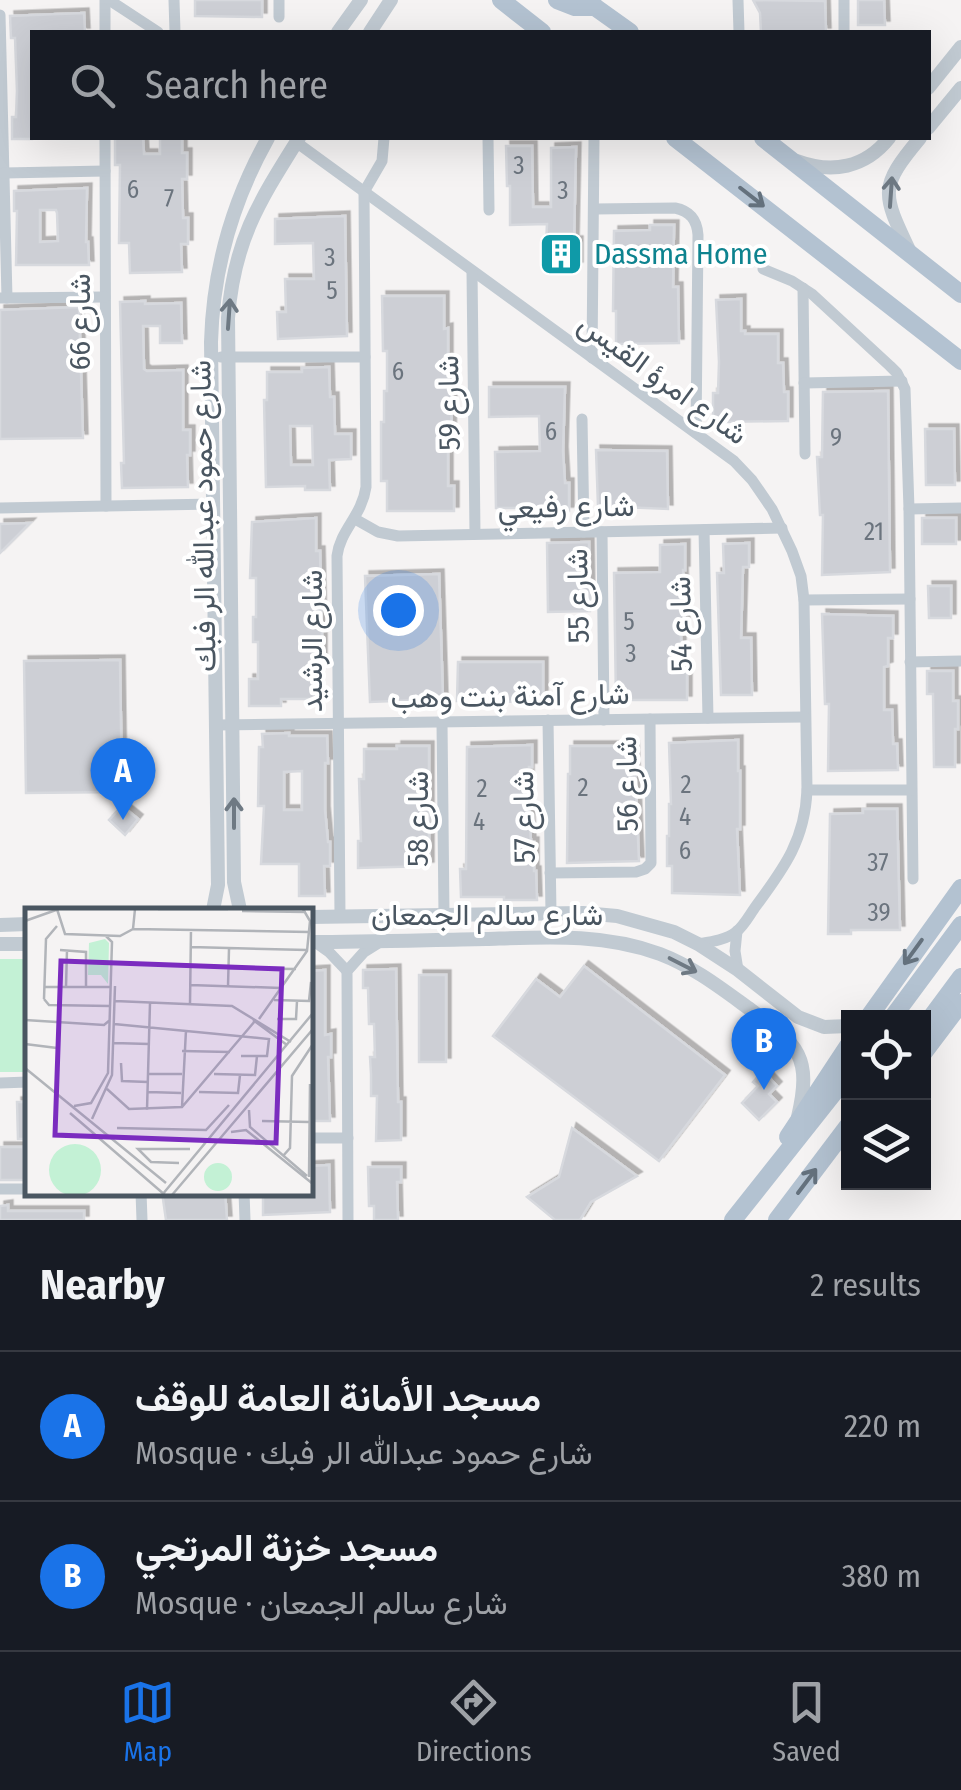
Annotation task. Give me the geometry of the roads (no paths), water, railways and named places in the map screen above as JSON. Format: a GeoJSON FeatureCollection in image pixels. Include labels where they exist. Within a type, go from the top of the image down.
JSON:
{"type":"FeatureCollection","features":[{"type":"Feature","properties":{"kind":"main road"},"geometry":{"type":"LineString","coordinates":[[501,0],[539,30]]}},
{"type":"Feature","properties":{"kind":"main road"},"geometry":{"type":"LineString","coordinates":[[557,0],[575,8],[590,4],[627,30]]}},
{"type":"Feature","properties":{"kind":"main road"},"geometry":{"type":"LineString","coordinates":[[678,140],[961,361]]}},
{"type":"Feature","properties":{"kind":"main road"},"geometry":{"type":"LineString","coordinates":[[766,140],[961,294]]}},
{"type":"Feature","properties":{"kind":"main road"},"geometry":{"type":"LineString","coordinates":[[874,1010],[961,888]]}},
{"type":"Feature","properties":{"kind":"main road"},"geometry":{"type":"LineString","coordinates":[[898,1010],[961,925]]}},
{"type":"Feature","properties":{"kind":"main road"},"geometry":{"type":"LineString","coordinates":[[931,1018],[961,977]]}},
{"type":"Feature","properties":{"kind":"main road"},"geometry":{"type":"LineString","coordinates":[[931,1043],[961,1003]]}},
{"type":"Feature","properties":{"kind":"main road"},"geometry":{"type":"LineString","coordinates":[[772,1169],[841,1057]]}},
{"type":"Feature","properties":{"kind":"main road"},"geometry":{"type":"LineString","coordinates":[[733,1220],[841,1085]]}},
{"type":"Feature","properties":{"kind":"main road"},"geometry":{"type":"LineString","coordinates":[[777,1220],[841,1139]]}},
{"type":"Feature","properties":{"kind":"street"},"geometry":{"type":"LineString","coordinates":[[105,30],[107,0],[155,30]]}},
{"type":"Feature","properties":{"kind":"street"},"geometry":{"type":"LineString","coordinates":[[174,0],[174,30]]}},
{"type":"Feature","properties":{"kind":"street"},"geometry":{"type":"LineString","coordinates":[[278,0],[279,16]]}},
{"type":"Feature","properties":{"kind":"street"},"geometry":{"type":"LineString","coordinates":[[339,30],[361,0]]}},
{"type":"Feature","properties":{"kind":"street"},"geometry":{"type":"LineString","coordinates":[[371,30],[392,0]]}},
{"type":"Feature","properties":{"kind":"street"},"geometry":{"type":"LineString","coordinates":[[738,0],[739,30]]}},
{"type":"Feature","properties":{"kind":"street"},"geometry":{"type":"LineString","coordinates":[[844,0],[844,30]]}},
{"type":"Feature","properties":{"kind":"street"},"geometry":{"type":"LineString","coordinates":[[0,14],[4,298],[105,297]]}},
{"type":"Feature","properties":{"kind":"street"},"geometry":{"type":"LineString","coordinates":[[931,84],[961,48]]}},
{"type":"Feature","properties":{"kind":"street"},"geometry":{"type":"LineString","coordinates":[[931,124],[961,88]]}},
{"type":"Feature","properties":{"kind":"street","name":"شارع 66"},"geometry":{"type":"LineString","coordinates":[[105,140],[106,506]]}},
{"type":"Feature","properties":{"kind":"street","name":"شارع حمود عبدالله الر فبك"},"geometry":{"type":"LineString","coordinates":[[213,908],[218,885],[212,327],[226,236],[242,189],[267,140]]}},
{"type":"Feature","properties":{"kind":"street","name":"شارع حمود عبدالله الر فبك"},"geometry":{"type":"LineString","coordinates":[[240,908],[234,882],[228,318],[234,272],[248,224],[298,140]]}},
{"type":"Feature","properties":{"kind":"street","name":"شارع امرؤ القيس"},"geometry":{"type":"LineString","coordinates":[[298,140],[734,461],[752,480],[782,528],[797,562],[804,600],[807,790],[803,820],[792,853],[738,931]]}},
{"type":"Feature","properties":{"kind":"street"},"geometry":{"type":"LineString","coordinates":[[364,192],[382,162],[384,140]]}},
{"type":"Feature","properties":{"kind":"street"},"geometry":{"type":"LineString","coordinates":[[488,140],[489,210]]}},
{"type":"Feature","properties":{"kind":"street"},"geometry":{"type":"LineString","coordinates":[[592,358],[594,140]]}},
{"type":"Feature","properties":{"kind":"street"},"geometry":{"type":"LineString","coordinates":[[786,156],[815,167],[844,167],[871,156],[888,140]]}},
{"type":"Feature","properties":{"kind":"street"},"geometry":{"type":"LineString","coordinates":[[909,251],[891,211],[888,188],[897,166],[918,140]]}},
{"type":"Feature","properties":{"kind":"street"},"geometry":{"type":"LineString","coordinates":[[4,173],[105,171]]}},
{"type":"Feature","properties":{"kind":"street"},"geometry":{"type":"LineString","coordinates":[[242,189],[251,200],[260,200]]}},
{"type":"Feature","properties":{"kind":"street","name":"شارع الرشيد"},"geometry":{"type":"LineString","coordinates":[[340,916],[337,550],[364,501],[366,487],[364,192]]}},
{"type":"Feature","properties":{"kind":"street"},"geometry":{"type":"LineString","coordinates":[[595,210],[675,208],[687,212],[695,221],[696,433]]}},
{"type":"Feature","properties":{"kind":"street"},"geometry":{"type":"LineString","coordinates":[[763,269],[821,300],[902,381],[906,399],[909,509],[913,878]]}},
{"type":"Feature","properties":{"kind":"street","name":"شارع 59"},"geometry":{"type":"LineString","coordinates":[[472,271],[475,534]]}},
{"type":"Feature","properties":{"kind":"street"},"geometry":{"type":"LineString","coordinates":[[803,288],[805,454]]}},
{"type":"Feature","properties":{"kind":"street"},"geometry":{"type":"LineString","coordinates":[[212,358],[365,358]]}},
{"type":"Feature","properties":{"kind":"street"},"geometry":{"type":"LineString","coordinates":[[804,383],[902,381]]}},
{"type":"Feature","properties":{"kind":"street","name":"شارع 55"},"geometry":{"type":"LineString","coordinates":[[582,419],[584,532]]}},
{"type":"Feature","properties":{"kind":"street"},"geometry":{"type":"LineString","coordinates":[[0,508],[214,504]]}},
{"type":"Feature","properties":{"kind":"street"},"geometry":{"type":"LineString","coordinates":[[909,509],[961,508]]}},
{"type":"Feature","properties":{"kind":"street","name":"شارع رفيعي"},"geometry":{"type":"LineString","coordinates":[[355,519],[378,532],[398,536],[782,528]]}},
{"type":"Feature","properties":{"kind":"street","name":"شارع 54"},"geometry":{"type":"LineString","coordinates":[[704,530],[708,718]]}},
{"type":"Feature","properties":{"kind":"street","name":"شارع 55"},"geometry":{"type":"LineString","coordinates":[[602,532],[604,720]]}},
{"type":"Feature","properties":{"kind":"street"},"geometry":{"type":"LineString","coordinates":[[804,600],[910,599]]}},
{"type":"Feature","properties":{"kind":"street"},"geometry":{"type":"LineString","coordinates":[[910,662],[961,660]]}},
{"type":"Feature","properties":{"kind":"street","name":"شارع آمنة بنت وهب"},"geometry":{"type":"LineString","coordinates":[[216,725],[805,717]]}},
{"type":"Feature","properties":{"kind":"street","name":"شارع 56"},"geometry":{"type":"LineString","coordinates":[[550,872],[636,872],[650,866],[650,719]]}},
{"type":"Feature","properties":{"kind":"street","name":"شارع 57"},"geometry":{"type":"LineString","coordinates":[[548,720],[551,913]]}},
{"type":"Feature","properties":{"kind":"street","name":"شارع 58"},"geometry":{"type":"LineString","coordinates":[[442,722],[444,915]]}},
{"type":"Feature","properties":{"kind":"street"},"geometry":{"type":"LineString","coordinates":[[807,790],[912,790]]}},
{"type":"Feature","properties":{"kind":"street","name":"شارع سالم الجمعان"},"geometry":{"type":"LineString","coordinates":[[312,917],[551,913],[617,916],[698,944],[798,1017],[841,1027]]}},
{"type":"Feature","properties":{"kind":"street"},"geometry":{"type":"LineString","coordinates":[[421,916],[430,925],[423,940]]}},
{"type":"Feature","properties":{"kind":"street"},"geometry":{"type":"LineString","coordinates":[[608,940],[618,930],[617,916]]}},
{"type":"Feature","properties":{"kind":"street"},"geometry":{"type":"LineString","coordinates":[[0,925],[25,924]]}},
{"type":"Feature","properties":{"kind":"street"},"geometry":{"type":"LineString","coordinates":[[638,947],[639,934],[648,924]]}},
{"type":"Feature","properties":{"kind":"street"},"geometry":{"type":"LineString","coordinates":[[698,944],[738,931]]}},
{"type":"Feature","properties":{"kind":"street"},"geometry":{"type":"LineString","coordinates":[[738,931],[738,970]]}},
{"type":"Feature","properties":{"kind":"street","name":"شارع سالم الجمعان"},"geometry":{"type":"LineString","coordinates":[[312,942],[559,937],[608,940],[638,947],[690,968],[786,1038],[803,1068],[804,1090],[797,1123]]}},
{"type":"Feature","properties":{"kind":"street"},"geometry":{"type":"LineString","coordinates":[[312,942],[329,952],[347,971]]}},
{"type":"Feature","properties":{"kind":"street"},"geometry":{"type":"LineString","coordinates":[[348,1220],[347,971],[364,952],[380,942]]}},
{"type":"Feature","properties":{"kind":"street"},"geometry":{"type":"LineString","coordinates":[[763,1019],[774,1012],[776,998]]}},
{"type":"Feature","properties":{"kind":"street"},"geometry":{"type":"LineString","coordinates":[[0,1083],[25,1082]]}},
{"type":"Feature","properties":{"kind":"street"},"geometry":{"type":"LineString","coordinates":[[312,1138],[348,1138]]}},
{"type":"Feature","properties":{"kind":"street"},"geometry":{"type":"LineString","coordinates":[[244,1195],[245,1220]]}},
{"type":"Feature","properties":{"kind":"place","name":"Dassma Home"},"geometry":{"type":"Point","coordinates":[561,254]}},
{"type":"Feature","properties":{"kind":"place","name":"مسجد الأمانة العامة للوقف"},"geometry":{"type":"Point","coordinates":[123,820]}},
{"type":"Feature","properties":{"kind":"place","name":"مسجد خزنة المرتجي"},"geometry":{"type":"Point","coordinates":[764,1090]}}]}
